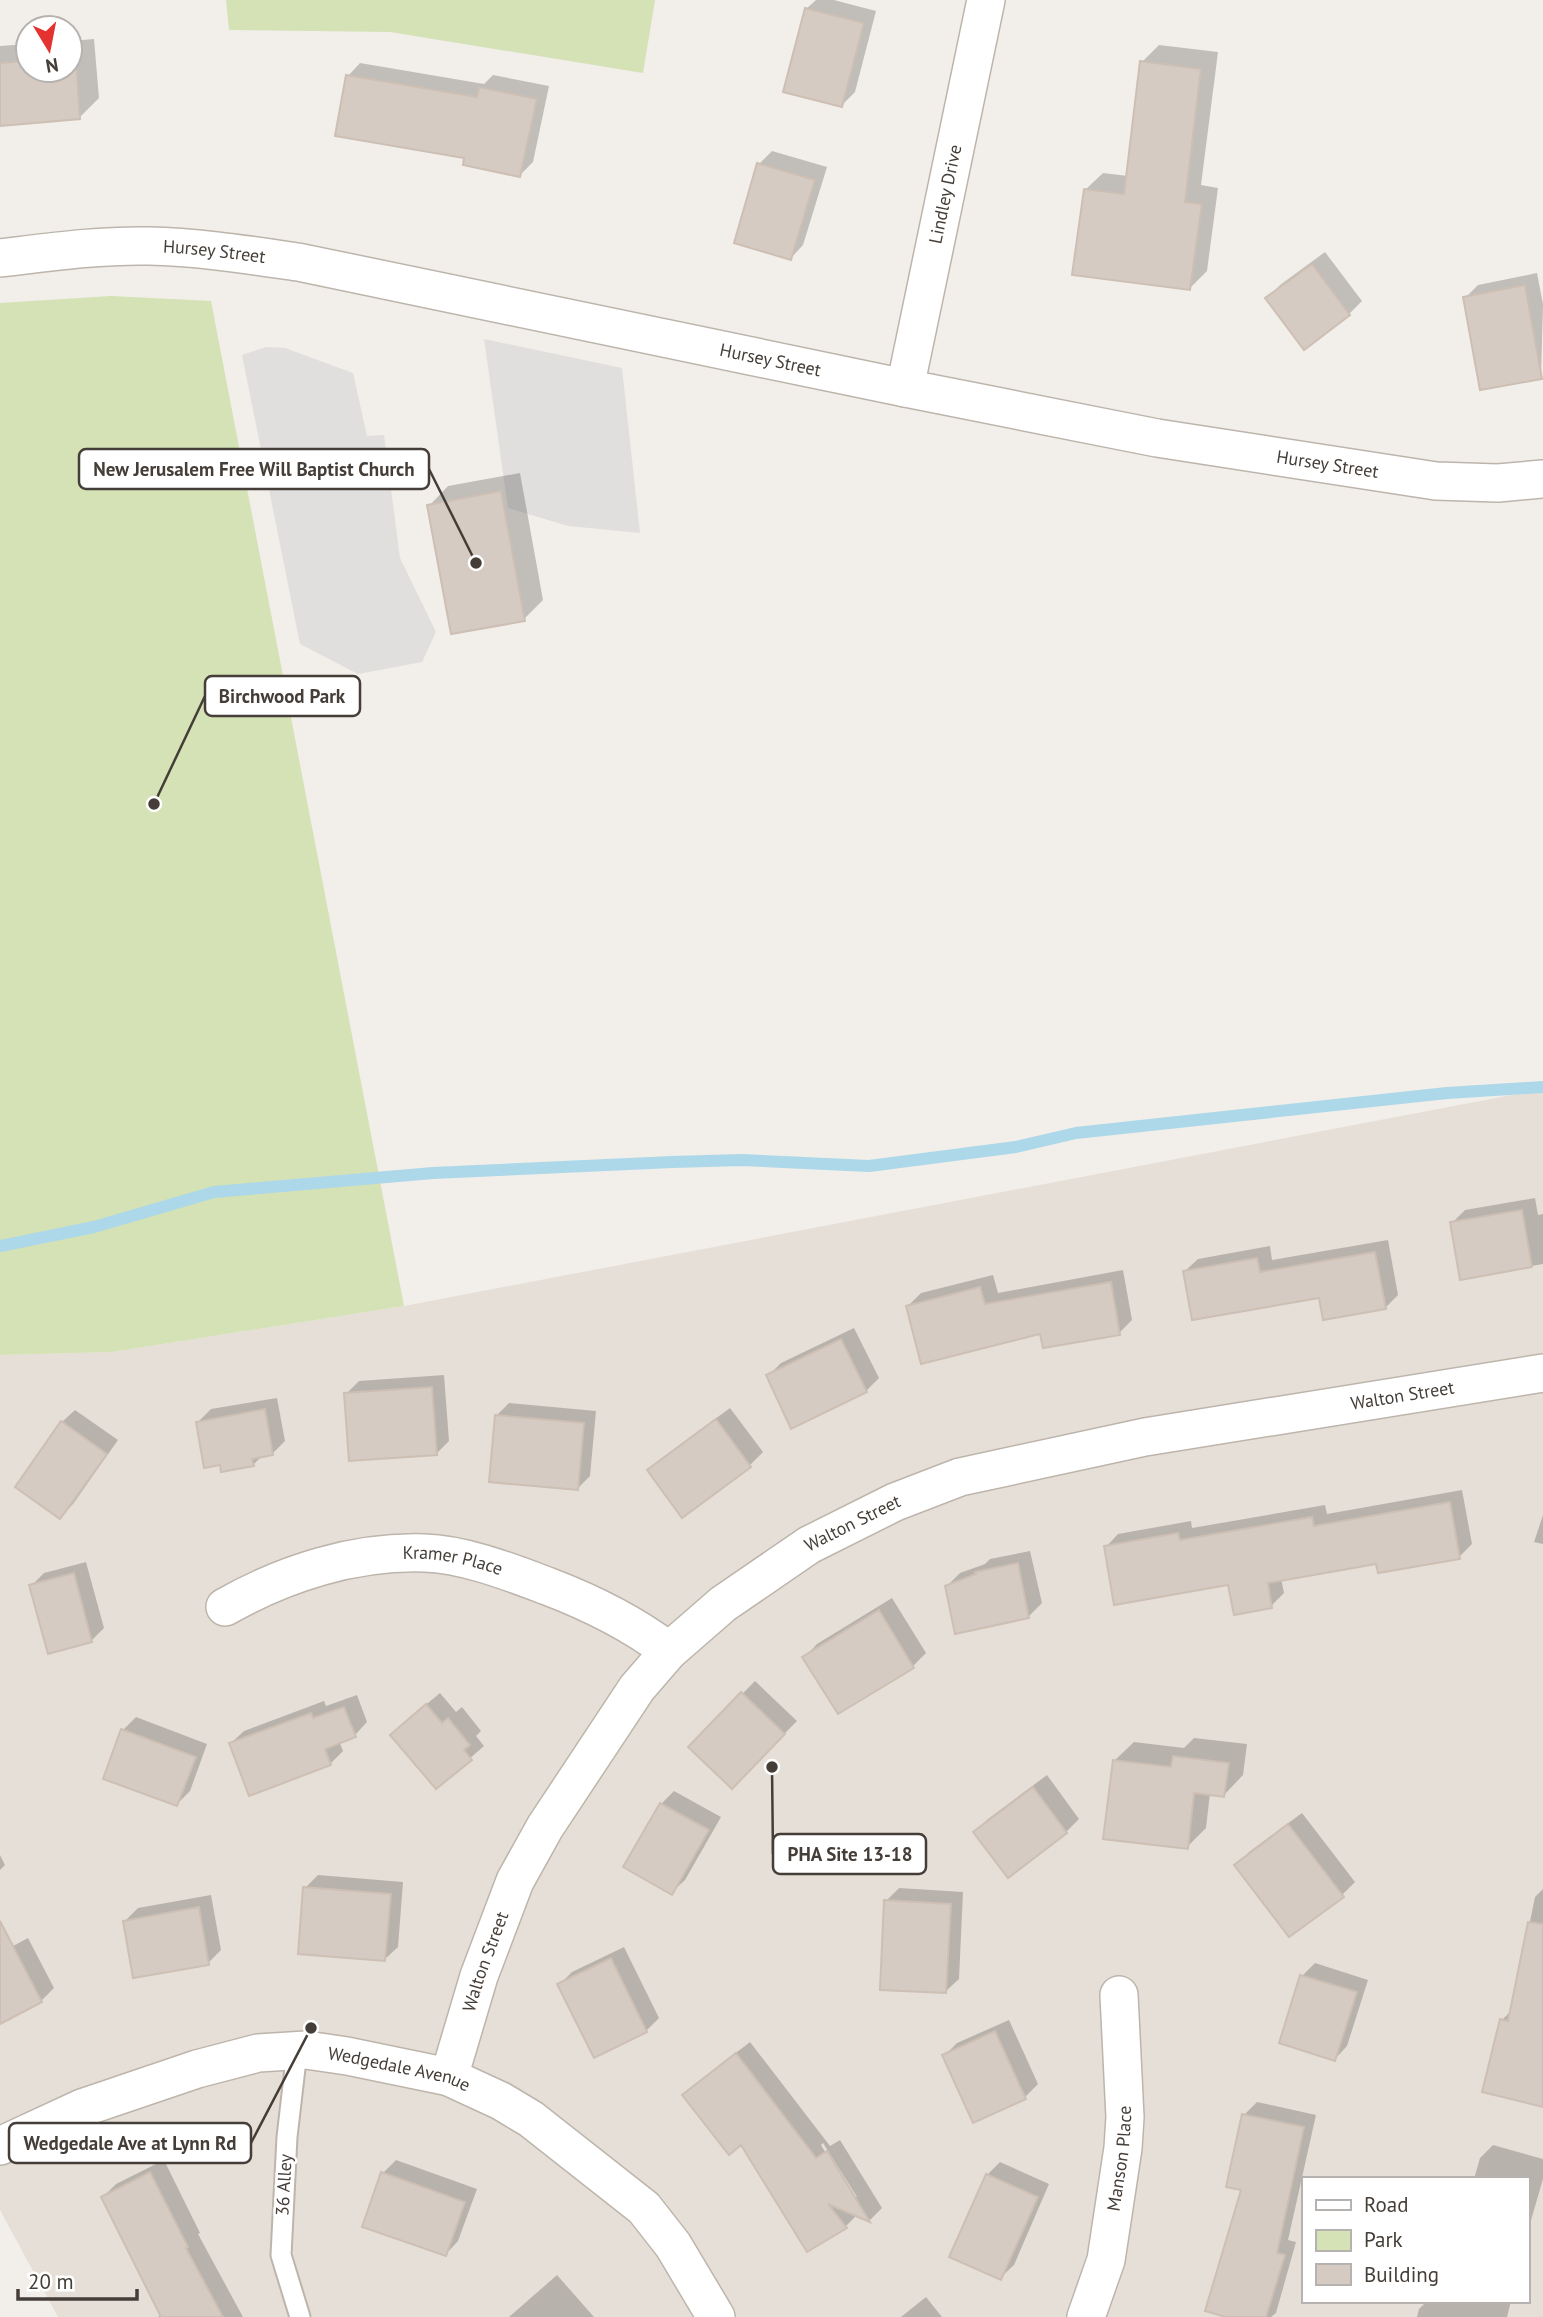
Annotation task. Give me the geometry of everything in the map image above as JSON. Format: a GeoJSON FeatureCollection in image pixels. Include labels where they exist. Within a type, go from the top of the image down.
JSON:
{"type":"FeatureCollection","features":[{"type":"Feature","properties":{"kind":"street","name":"Lindley Drive"},"geometry":{"type":"LineString","coordinates":[[905,388],[986,0]]}},
{"type":"Feature","properties":{"kind":"street","name":"Hursey Street"},"geometry":{"type":"LineString","coordinates":[[0,258],[90,247],[149,246],[200,249],[298,262],[1157,438],[1436,481],[1498,483],[1543,479]]}},
{"type":"Feature","properties":{"kind":"street","name":"Walton Street"},"geometry":{"type":"LineString","coordinates":[[449,2077],[479,1976],[515,1881],[545,1827],[638,1688],[670,1651],[723,1604],[809,1545],[895,1502],[960,1476],[1145,1437],[1543,1373]]}},
{"type":"Feature","properties":{"kind":"street","name":"Kramer Place"},"geometry":{"type":"LineString","coordinates":[[225,1607],[256,1589],[307,1570],[369,1556],[426,1553],[506,1570],[555,1589],[607,1611],[670,1651]]}},
{"type":"Feature","properties":{"kind":"street","name":"Manson Place"},"geometry":{"type":"LineString","coordinates":[[1086,2317],[1106,2260],[1124,2148],[1119,1995]]}},
{"type":"Feature","properties":{"kind":"street","name":"Wedgedale Avenue"},"geometry":{"type":"LineString","coordinates":[[0,2146],[82,2108],[197,2069],[258,2053],[298,2051],[347,2056],[449,2077],[501,2101],[531,2119],[644,2208],[673,2245],[716,2317]]}},
{"type":"Feature","properties":{"kind":"lane","name":"36 Alley"},"geometry":{"type":"LineString","coordinates":[[298,2051],[287,2137],[281,2255],[300,2317]]}},
{"type":"Feature","properties":{"kind":"shaded area"},"geometry":{"type":"Polygon","coordinates":[[[484,339],[622,368],[640,533],[568,526],[508,508],[484,339]]]}},
{"type":"Feature","properties":{"kind":"shaded area"},"geometry":{"type":"Polygon","coordinates":[[[266,347],[285,348],[353,373],[367,436],[384,435],[400,558],[436,632],[422,662],[358,674],[300,644],[242,355],[266,347]]]}},
{"type":"Feature","properties":{"kind":"shaded area"},"geometry":{"type":"Polygon","coordinates":[[[1543,1089],[1543,2317],[58,2317],[0,2210],[0,1355],[112,1352],[404,1306],[1543,1089]]]}},
{"type":"Feature","properties":{"kind":"green space"},"geometry":{"type":"Polygon","coordinates":[[[226,0],[655,0],[643,73],[390,32],[229,30],[226,0]]]}},
{"type":"Feature","properties":{"kind":"green space"},"geometry":{"type":"Polygon","coordinates":[[[111,296],[211,301],[404,1306],[112,1352],[0,1355],[0,303],[111,296]]]}},
{"type":"Feature","properties":{"kind":"building"},"geometry":{"type":"Polygon","coordinates":[[[805,8],[864,23],[842,107],[783,92],[805,8]]]}},
{"type":"Feature","properties":{"kind":"building"},"geometry":{"type":"Polygon","coordinates":[[[1140,61],[1201,69],[1185,202],[1202,204],[1190,290],[1072,275],[1084,189],[1124,194],[1140,61]]]}},
{"type":"Feature","properties":{"kind":"building"},"geometry":{"type":"Polygon","coordinates":[[[14,62],[14,84],[78,84],[80,119],[0,126],[0,63],[14,62]]]}},
{"type":"Feature","properties":{"kind":"building"},"geometry":{"type":"Polygon","coordinates":[[[346,75],[477,97],[479,87],[537,99],[520,177],[463,165],[464,158],[335,136],[346,75]]]}},
{"type":"Feature","properties":{"kind":"building"},"geometry":{"type":"Polygon","coordinates":[[[757,163],[815,180],[791,260],[734,243],[757,163]]]}},
{"type":"Feature","properties":{"kind":"building"},"geometry":{"type":"Polygon","coordinates":[[[1312,264],[1350,315],[1304,350],[1265,298],[1312,264]]]}},
{"type":"Feature","properties":{"kind":"building"},"geometry":{"type":"Polygon","coordinates":[[[1525,285],[1542,379],[1480,390],[1463,297],[1525,285]]]}},
{"type":"Feature","properties":{"kind":"building"},"geometry":{"type":"Polygon","coordinates":[[[501,491],[525,621],[451,634],[427,505],[501,491]]]}},
{"type":"Feature","properties":{"kind":"building"},"geometry":{"type":"Polygon","coordinates":[[[1522,1210],[1532,1267],[1460,1280],[1450,1222],[1522,1210]]]}},
{"type":"Feature","properties":{"kind":"building"},"geometry":{"type":"Polygon","coordinates":[[[1375,1252],[1386,1309],[1323,1320],[1319,1298],[1192,1320],[1183,1271],[1257,1258],[1260,1272],[1375,1252]]]}},
{"type":"Feature","properties":{"kind":"building"},"geometry":{"type":"Polygon","coordinates":[[[1111,1282],[1120,1335],[1043,1348],[1040,1334],[921,1364],[906,1306],[980,1287],[985,1304],[1111,1282]]]}},
{"type":"Feature","properties":{"kind":"building"},"geometry":{"type":"Polygon","coordinates":[[[841,1339],[867,1392],[791,1429],[766,1375],[841,1339]]]}},
{"type":"Feature","properties":{"kind":"building"},"geometry":{"type":"Polygon","coordinates":[[[432,1387],[437,1455],[349,1461],[344,1393],[432,1387]]]}},
{"type":"Feature","properties":{"kind":"building"},"geometry":{"type":"Polygon","coordinates":[[[265,1409],[273,1455],[252,1459],[254,1466],[221,1472],[220,1465],[204,1468],[196,1422],[265,1409]]]}},
{"type":"Feature","properties":{"kind":"building"},"geometry":{"type":"Polygon","coordinates":[[[495,1415],[584,1423],[578,1490],[489,1482],[495,1415]]]}},
{"type":"Feature","properties":{"kind":"building"},"geometry":{"type":"Polygon","coordinates":[[[716,1419],[751,1467],[682,1518],[647,1470],[716,1419]]]}},
{"type":"Feature","properties":{"kind":"building"},"geometry":{"type":"Polygon","coordinates":[[[61,1421],[107,1454],[60,1519],[15,1487],[61,1421]]]}},
{"type":"Feature","properties":{"kind":"building"},"geometry":{"type":"Polygon","coordinates":[[[1450,1502],[1460,1559],[1378,1573],[1376,1564],[1268,1583],[1272,1608],[1234,1615],[1228,1585],[1114,1605],[1104,1546],[1178,1533],[1180,1540],[1312,1517],[1314,1526],[1450,1502]]]}},
{"type":"Feature","properties":{"kind":"building"},"geometry":{"type":"Polygon","coordinates":[[[1018,1563],[1029,1618],[955,1634],[945,1586],[976,1574],[975,1572],[1018,1563]]]}},
{"type":"Feature","properties":{"kind":"building"},"geometry":{"type":"Polygon","coordinates":[[[74,1573],[92,1642],[48,1654],[29,1585],[74,1573]]]}},
{"type":"Feature","properties":{"kind":"building"},"geometry":{"type":"Polygon","coordinates":[[[879,1610],[914,1668],[838,1714],[802,1657],[879,1610]]]}},
{"type":"Feature","properties":{"kind":"building"},"geometry":{"type":"Polygon","coordinates":[[[741,1692],[785,1734],[732,1789],[688,1747],[741,1692]]]}},
{"type":"Feature","properties":{"kind":"building"},"geometry":{"type":"Polygon","coordinates":[[[426,1704],[442,1723],[448,1718],[470,1745],[464,1750],[472,1760],[436,1789],[390,1735],[426,1704]]]}},
{"type":"Feature","properties":{"kind":"building"},"geometry":{"type":"Polygon","coordinates":[[[344,1707],[356,1737],[325,1749],[331,1765],[249,1796],[229,1743],[311,1713],[313,1718],[344,1707]]]}},
{"type":"Feature","properties":{"kind":"building"},"geometry":{"type":"Polygon","coordinates":[[[121,1729],[196,1757],[177,1806],[103,1779],[121,1729]]]}},
{"type":"Feature","properties":{"kind":"building"},"geometry":{"type":"Polygon","coordinates":[[[1173,1756],[1229,1763],[1224,1797],[1194,1793],[1188,1849],[1103,1839],[1113,1760],[1171,1767],[1173,1756]]]}},
{"type":"Feature","properties":{"kind":"building"},"geometry":{"type":"Polygon","coordinates":[[[1033,1787],[1067,1833],[1008,1878],[973,1832],[1033,1787]]]}},
{"type":"Feature","properties":{"kind":"building"},"geometry":{"type":"Polygon","coordinates":[[[660,1803],[709,1830],[672,1895],[623,1867],[660,1803]]]}},
{"type":"Feature","properties":{"kind":"building"},"geometry":{"type":"Polygon","coordinates":[[[1288,1824],[1344,1897],[1289,1937],[1234,1865],[1288,1824]]]}},
{"type":"Feature","properties":{"kind":"building"},"geometry":{"type":"Polygon","coordinates":[[[303,1887],[391,1894],[385,1961],[298,1954],[303,1887]]]}},
{"type":"Feature","properties":{"kind":"building"},"geometry":{"type":"Polygon","coordinates":[[[884,1900],[951,1904],[946,1993],[880,1990],[884,1900]]]}},
{"type":"Feature","properties":{"kind":"building"},"geometry":{"type":"Polygon","coordinates":[[[199,1907],[209,1965],[133,1978],[123,1921],[199,1907]]]}},
{"type":"Feature","properties":{"kind":"building"},"geometry":{"type":"Polygon","coordinates":[[[0,1921],[42,2002],[0,2024],[0,1921]]]}},
{"type":"Feature","properties":{"kind":"building"},"geometry":{"type":"Polygon","coordinates":[[[1528,1922],[1543,1924],[1543,2107],[1482,2092],[1500,2019],[1508,2021],[1528,1922]]]}},
{"type":"Feature","properties":{"kind":"building"},"geometry":{"type":"Polygon","coordinates":[[[611,1958],[647,2032],[594,2058],[557,1984],[611,1958]]]}},
{"type":"Feature","properties":{"kind":"building"},"geometry":{"type":"Polygon","coordinates":[[[1300,1975],[1357,1992],[1335,2061],[1279,2043],[1300,1975]]]}},
{"type":"Feature","properties":{"kind":"building"},"geometry":{"type":"Polygon","coordinates":[[[995,2031],[1026,2099],[973,2123],[942,2055],[995,2031]]]}},
{"type":"Feature","properties":{"kind":"building"},"geometry":{"type":"Polygon","coordinates":[[[736,2053],[816,2158],[827,2151],[870,2222],[828,2204],[847,2228],[807,2252],[741,2145],[729,2155],[682,2095],[736,2053]]]}},
{"type":"Feature","properties":{"kind":"building"},"geometry":{"type":"Polygon","coordinates":[[[1242,2114],[1304,2127],[1277,2253],[1285,2255],[1266,2317],[1226,2317],[1205,2311],[1241,2190],[1226,2187],[1242,2114]]]}},
{"type":"Feature","properties":{"kind":"building"},"geometry":{"type":"Polygon","coordinates":[[[150,2172],[223,2317],[161,2317],[101,2197],[150,2172]]]}},
{"type":"Feature","properties":{"kind":"building"},"geometry":{"type":"Polygon","coordinates":[[[381,2172],[465,2202],[446,2256],[362,2227],[381,2172]]]}},
{"type":"Feature","properties":{"kind":"building"},"geometry":{"type":"Polygon","coordinates":[[[986,2174],[1038,2197],[1001,2280],[949,2257],[986,2174]]]}},
{"type":"Feature","properties":{"kind":"waterway"},"geometry":{"type":"LineString","coordinates":[[0,1246],[94,1227],[214,1192],[433,1173],[672,1162],[742,1160],[869,1166],[1016,1147],[1076,1133],[1447,1093],[1543,1087]]}},
{"type":"Feature","properties":{"kind":"place","name":"New Jerusalem Free Will Baptist Church"},"geometry":{"type":"Point","coordinates":[476,563]}},
{"type":"Feature","properties":{"kind":"place","name":"Birchwood Park"},"geometry":{"type":"Point","coordinates":[154,804]}},
{"type":"Feature","properties":{"kind":"place","name":"PHA Site 13-18"},"geometry":{"type":"Point","coordinates":[772,1767]}},
{"type":"Feature","properties":{"kind":"place","name":"Wedgedale Ave at Lynn Rd"},"geometry":{"type":"Point","coordinates":[311,2028]}}]}
